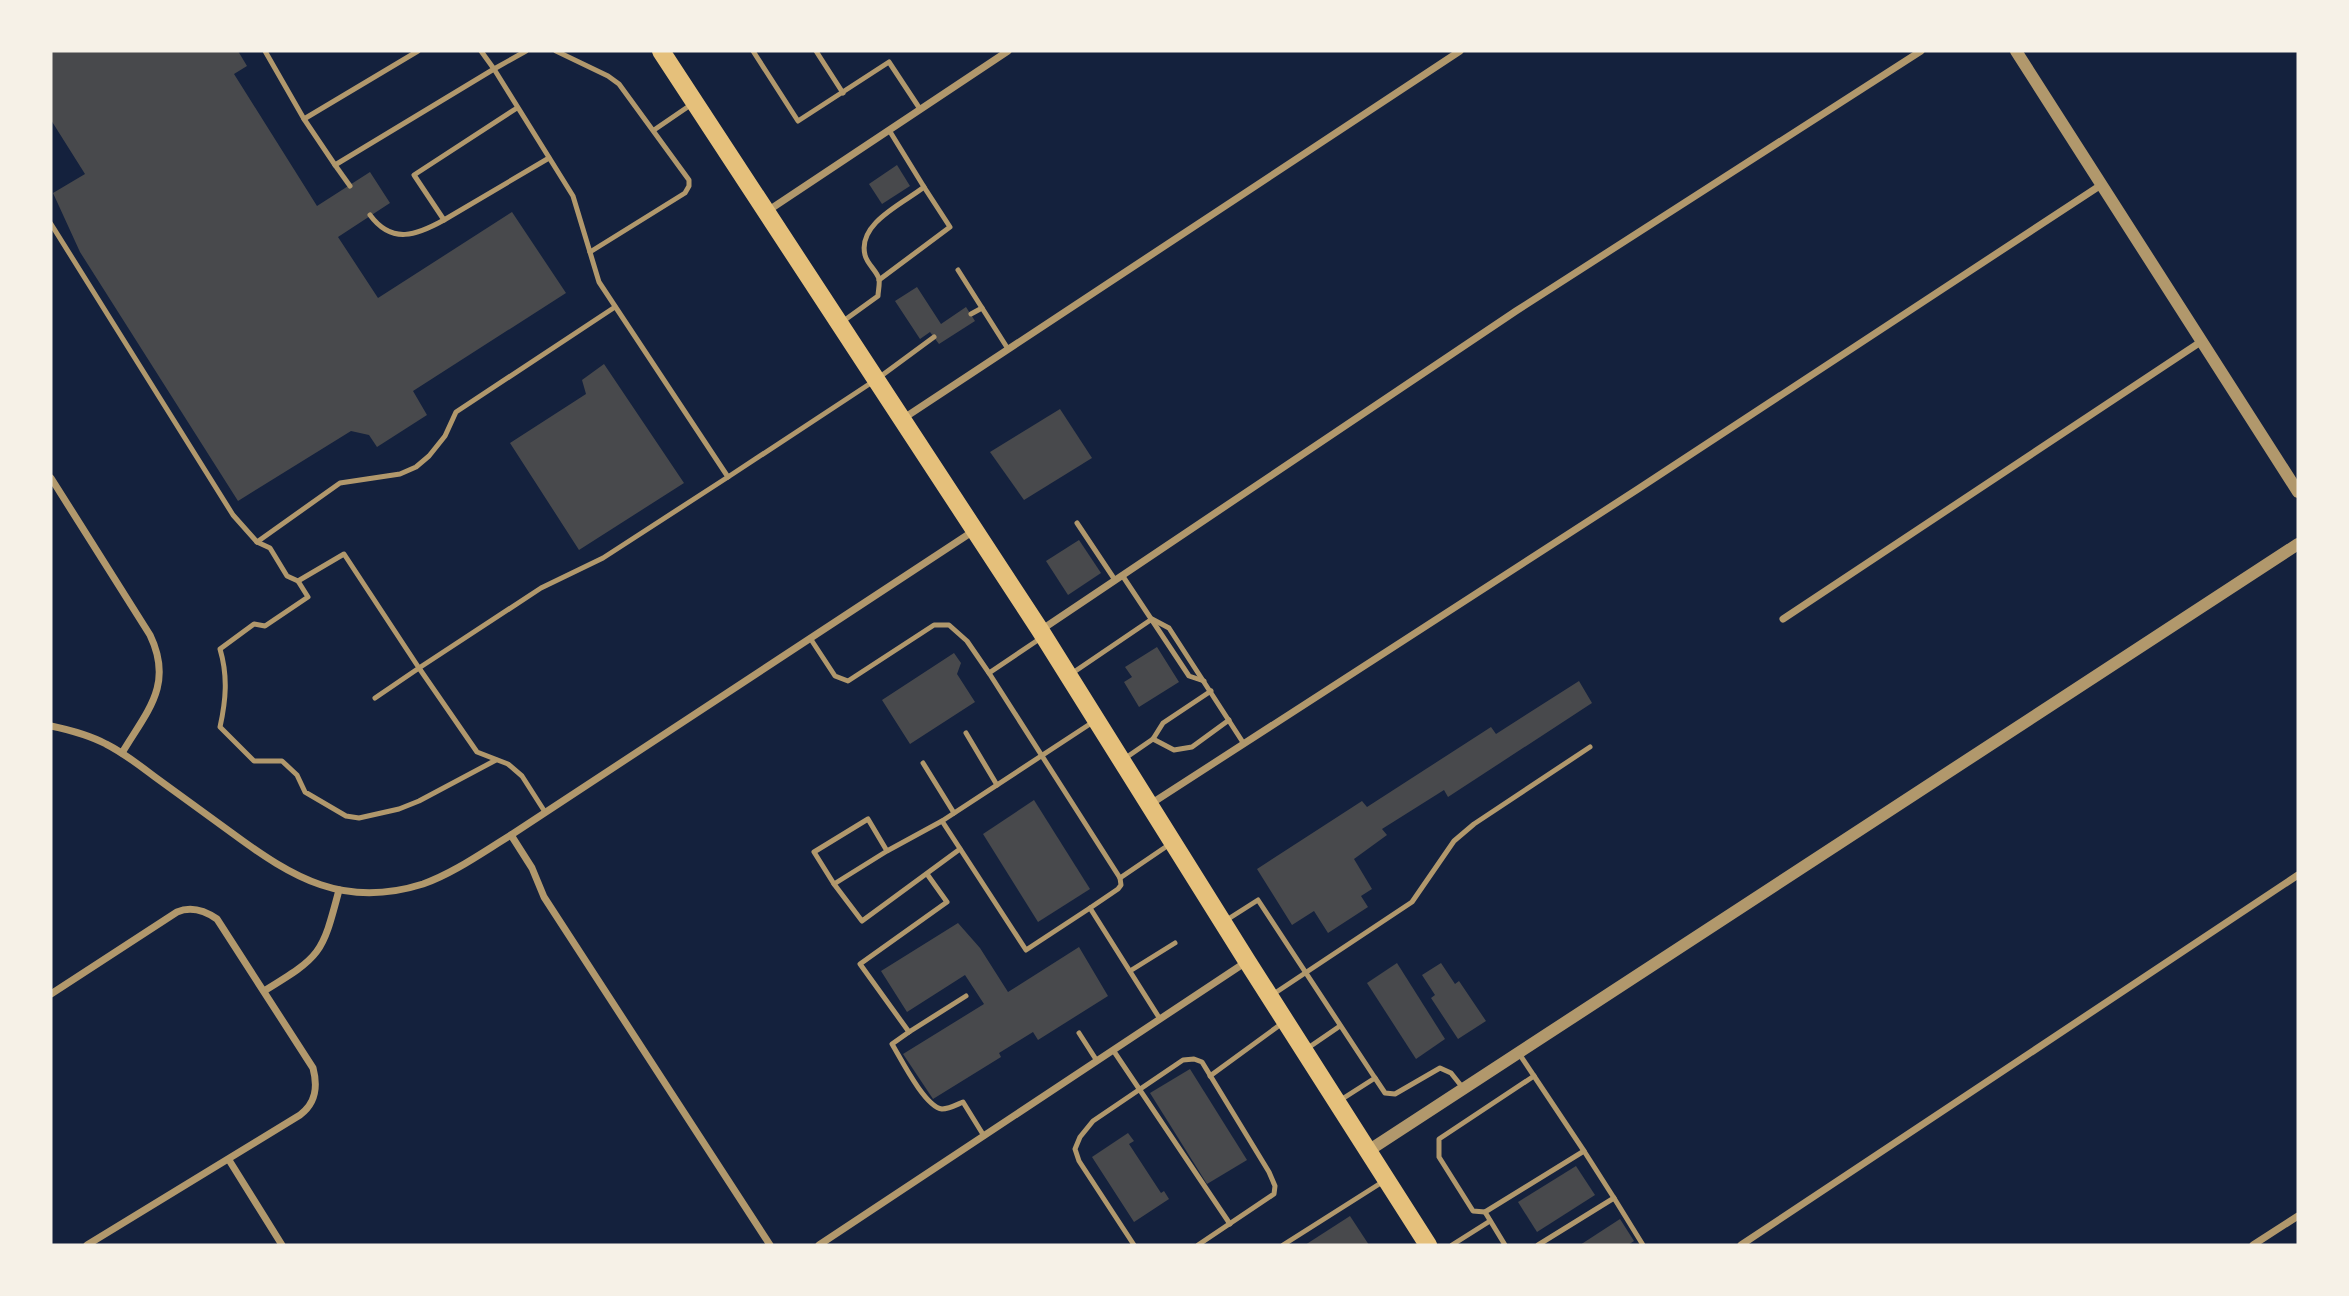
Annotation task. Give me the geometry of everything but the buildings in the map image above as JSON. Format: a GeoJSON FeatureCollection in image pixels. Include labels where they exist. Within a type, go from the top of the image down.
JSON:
{"type":"FeatureCollection","features":[{"type":"Feature","properties":{"kind":"main road"},"geometry":{"type":"LineString","coordinates":[[662,51],[1042,633],[1269,997],[1428,1245]]}},
{"type":"Feature","properties":{"kind":"street"},"geometry":{"type":"LineString","coordinates":[[765,212],[1008,51]]}},
{"type":"Feature","properties":{"kind":"street"},"geometry":{"type":"LineString","coordinates":[[903,418],[1460,51]]}},
{"type":"Feature","properties":{"kind":"street"},"geometry":{"type":"LineString","coordinates":[[1042,633],[1122,575],[1516,311],[1921,51]]}},
{"type":"Feature","properties":{"kind":"street"},"geometry":{"type":"LineString","coordinates":[[2015,51],[2298,492]]}},
{"type":"Feature","properties":{"kind":"street"},"geometry":{"type":"LineString","coordinates":[[1149,806],[2101,185]]}},
{"type":"Feature","properties":{"kind":"street"},"geometry":{"type":"LineString","coordinates":[[1783,619],[2202,341]]}},
{"type":"Feature","properties":{"kind":"street"},"geometry":{"type":"LineString","coordinates":[[51,478],[149,635],[158,656],[161,677],[156,697],[122,753]]}},
{"type":"Feature","properties":{"kind":"street"},"geometry":{"type":"LineString","coordinates":[[51,726],[87,736],[122,753],[281,868],[309,882],[339,890],[390,891],[423,884],[453,870],[511,835],[975,530]]}},
{"type":"Feature","properties":{"kind":"street"},"geometry":{"type":"LineString","coordinates":[[1368,1151],[2298,544]]}},
{"type":"Feature","properties":{"kind":"street"},"geometry":{"type":"LineString","coordinates":[[511,835],[532,868],[544,897],[770,1245]]}},
{"type":"Feature","properties":{"kind":"street"},"geometry":{"type":"LineString","coordinates":[[1741,1245],[2298,876]]}},
{"type":"Feature","properties":{"kind":"street"},"geometry":{"type":"LineString","coordinates":[[264,991],[303,967],[319,951],[329,930],[339,890]]}},
{"type":"Feature","properties":{"kind":"street"},"geometry":{"type":"LineString","coordinates":[[51,994],[182,910],[200,910],[217,919],[313,1068],[316,1089],[309,1107],[229,1160],[87,1245]]}},
{"type":"Feature","properties":{"kind":"street"},"geometry":{"type":"LineString","coordinates":[[819,1245],[1247,961]]}},
{"type":"Feature","properties":{"kind":"street"},"geometry":{"type":"LineString","coordinates":[[229,1160],[282,1245]]}},
{"type":"Feature","properties":{"kind":"street"},"geometry":{"type":"LineString","coordinates":[[2253,1245],[2298,1216]]}},
{"type":"Feature","properties":{"kind":"lane"},"geometry":{"type":"LineString","coordinates":[[265,51],[304,118],[350,186]]}},
{"type":"Feature","properties":{"kind":"lane"},"geometry":{"type":"LineString","coordinates":[[304,118],[418,51]]}},
{"type":"Feature","properties":{"kind":"lane"},"geometry":{"type":"LineString","coordinates":[[481,51],[573,196],[599,282],[728,477]]}},
{"type":"Feature","properties":{"kind":"lane"},"geometry":{"type":"LineString","coordinates":[[335,165],[526,51]]}},
{"type":"Feature","properties":{"kind":"lane"},"geometry":{"type":"LineString","coordinates":[[556,51],[619,84],[690,180],[685,193],[590,251]]}},
{"type":"Feature","properties":{"kind":"lane"},"geometry":{"type":"LineString","coordinates":[[753,51],[798,121],[889,62],[920,109]]}},
{"type":"Feature","properties":{"kind":"lane"},"geometry":{"type":"LineString","coordinates":[[816,51],[843,93]]}},
{"type":"Feature","properties":{"kind":"lane"},"geometry":{"type":"LineString","coordinates":[[654,130],[694,102]]}},
{"type":"Feature","properties":{"kind":"lane"},"geometry":{"type":"LineString","coordinates":[[444,220],[414,175],[517,108]]}},
{"type":"Feature","properties":{"kind":"lane"},"geometry":{"type":"LineString","coordinates":[[879,280],[950,227],[888,130]]}},
{"type":"Feature","properties":{"kind":"lane"},"geometry":{"type":"LineString","coordinates":[[370,215],[377,225],[393,233],[411,235],[444,220],[549,158]]}},
{"type":"Feature","properties":{"kind":"lane"},"geometry":{"type":"LineString","coordinates":[[840,324],[878,296],[879,280],[864,254],[866,236],[882,215],[924,187]]}},
{"type":"Feature","properties":{"kind":"lane"},"geometry":{"type":"LineString","coordinates":[[51,224],[233,515],[257,542],[270,548],[287,576],[298,581],[307,597],[265,626],[254,624],[220,649],[225,670],[226,697],[220,727],[254,761],[282,761],[297,775],[305,792],[346,817],[359,818],[399,809],[496,760]]}},
{"type":"Feature","properties":{"kind":"lane"},"geometry":{"type":"LineString","coordinates":[[958,270],[1008,349]]}},
{"type":"Feature","properties":{"kind":"lane"},"geometry":{"type":"LineString","coordinates":[[257,542],[340,484],[400,474],[415,467],[429,456],[445,436],[456,412],[615,307]]}},
{"type":"Feature","properties":{"kind":"lane"},"geometry":{"type":"LineString","coordinates":[[971,314],[982,308]]}},
{"type":"Feature","properties":{"kind":"lane"},"geometry":{"type":"LineString","coordinates":[[375,698],[541,588],[603,558],[877,379],[934,337]]}},
{"type":"Feature","properties":{"kind":"lane"},"geometry":{"type":"LineString","coordinates":[[1077,523],[1115,580]]}},
{"type":"Feature","properties":{"kind":"lane"},"geometry":{"type":"LineString","coordinates":[[298,581],[344,554],[477,752],[508,764],[522,776],[545,812]]}},
{"type":"Feature","properties":{"kind":"lane"},"geometry":{"type":"LineString","coordinates":[[1122,575],[1189,676],[1205,682]]}},
{"type":"Feature","properties":{"kind":"lane"},"geometry":{"type":"LineString","coordinates":[[1069,676],[1152,619]]}},
{"type":"Feature","properties":{"kind":"lane"},"geometry":{"type":"LineString","coordinates":[[1152,619],[1169,628],[1244,744]]}},
{"type":"Feature","properties":{"kind":"lane"},"geometry":{"type":"LineString","coordinates":[[810,638],[835,676],[848,681],[934,625],[949,625],[967,641],[989,673],[1120,878],[1121,885],[1026,950],[942,821]]}},
{"type":"Feature","properties":{"kind":"lane"},"geometry":{"type":"LineString","coordinates":[[989,673],[1042,633]]}},
{"type":"Feature","properties":{"kind":"lane"},"geometry":{"type":"LineString","coordinates":[[1121,761],[1153,739],[1163,723],[1211,691]]}},
{"type":"Feature","properties":{"kind":"lane"},"geometry":{"type":"LineString","coordinates":[[1153,739],[1174,750],[1192,747],[1229,720]]}},
{"type":"Feature","properties":{"kind":"lane"},"geometry":{"type":"LineString","coordinates":[[834,884],[887,850],[942,821],[1096,721]]}},
{"type":"Feature","properties":{"kind":"lane"},"geometry":{"type":"LineString","coordinates":[[966,733],[997,785]]}},
{"type":"Feature","properties":{"kind":"lane"},"geometry":{"type":"LineString","coordinates":[[1269,997],[1412,902],[1454,841],[1474,824],[1590,747]]}},
{"type":"Feature","properties":{"kind":"lane"},"geometry":{"type":"LineString","coordinates":[[923,763],[954,813]]}},
{"type":"Feature","properties":{"kind":"lane"},"geometry":{"type":"LineString","coordinates":[[887,850],[868,819],[814,852],[834,884],[862,920],[960,849]]}},
{"type":"Feature","properties":{"kind":"lane"},"geometry":{"type":"LineString","coordinates":[[1120,878],[1172,843]]}},
{"type":"Feature","properties":{"kind":"lane"},"geometry":{"type":"LineString","coordinates":[[909,1032],[860,964],[947,902],[927,874]]}},
{"type":"Feature","properties":{"kind":"lane"},"geometry":{"type":"LineString","coordinates":[[1222,922],[1258,900],[1385,1093],[1395,1094],[1440,1068],[1451,1073],[1463,1088]]}},
{"type":"Feature","properties":{"kind":"lane"},"geometry":{"type":"LineString","coordinates":[[1090,908],[1160,1019]]}},
{"type":"Feature","properties":{"kind":"lane"},"geometry":{"type":"LineString","coordinates":[[1130,971],[1175,943]]}},
{"type":"Feature","properties":{"kind":"lane"},"geometry":{"type":"LineString","coordinates":[[966,996],[892,1044],[927,1099],[940,1109],[963,1102],[984,1136]]}},
{"type":"Feature","properties":{"kind":"lane"},"geometry":{"type":"LineString","coordinates":[[1210,1076],[1285,1022]]}},
{"type":"Feature","properties":{"kind":"lane"},"geometry":{"type":"LineString","coordinates":[[1304,1051],[1340,1026]]}},
{"type":"Feature","properties":{"kind":"lane"},"geometry":{"type":"LineString","coordinates":[[1079,1032],[1097,1061]]}},
{"type":"Feature","properties":{"kind":"lane"},"geometry":{"type":"LineString","coordinates":[[1113,1050],[1230,1224]]}},
{"type":"Feature","properties":{"kind":"lane"},"geometry":{"type":"LineString","coordinates":[[1518,1052],[1643,1245]]}},
{"type":"Feature","properties":{"kind":"lane"},"geometry":{"type":"LineString","coordinates":[[1134,1245],[1079,1161],[1075,1149],[1080,1137],[1093,1121],[1184,1060],[1194,1059],[1202,1062],[1275,1186],[1274,1194],[1198,1245]]}},
{"type":"Feature","properties":{"kind":"lane"},"geometry":{"type":"LineString","coordinates":[[1534,1076],[1439,1139],[1438,1157],[1473,1211],[1485,1212],[1584,1151]]}},
{"type":"Feature","properties":{"kind":"lane"},"geometry":{"type":"LineString","coordinates":[[1337,1103],[1374,1078]]}},
{"type":"Feature","properties":{"kind":"lane"},"geometry":{"type":"LineString","coordinates":[[1283,1245],[1386,1180]]}},
{"type":"Feature","properties":{"kind":"lane"},"geometry":{"type":"LineString","coordinates":[[1538,1245],[1614,1198]]}},
{"type":"Feature","properties":{"kind":"lane"},"geometry":{"type":"LineString","coordinates":[[1485,1212],[1505,1245]]}},
{"type":"Feature","properties":{"kind":"lane"},"geometry":{"type":"LineString","coordinates":[[1452,1245],[1490,1222]]}}]}
